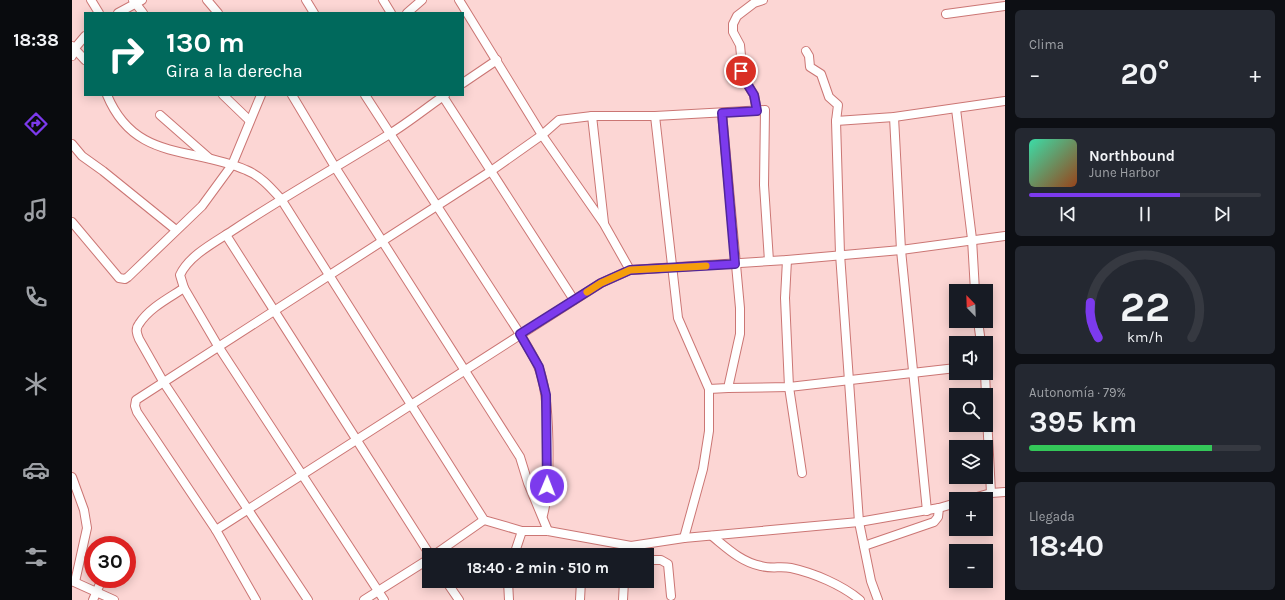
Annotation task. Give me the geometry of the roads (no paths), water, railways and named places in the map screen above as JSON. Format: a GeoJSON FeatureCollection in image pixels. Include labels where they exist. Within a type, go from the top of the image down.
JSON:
{"type":"FeatureCollection","features":[{"type":"Feature","properties":{"kind":"street"},"geometry":{"type":"LineString","coordinates":[[91,0],[98,12]]}},
{"type":"Feature","properties":{"kind":"street"},"geometry":{"type":"LineString","coordinates":[[207,0],[217,12]]}},
{"type":"Feature","properties":{"kind":"street"},"geometry":{"type":"LineString","coordinates":[[306,0],[313,12]]}},
{"type":"Feature","properties":{"kind":"street"},"geometry":{"type":"LineString","coordinates":[[383,0],[390,12]]}},
{"type":"Feature","properties":{"kind":"street"},"geometry":{"type":"LineString","coordinates":[[408,12],[422,0]]}},
{"type":"Feature","properties":{"kind":"street"},"geometry":{"type":"LineString","coordinates":[[459,0],[542,135],[604,224],[630,270]]}},
{"type":"Feature","properties":{"kind":"street"},"geometry":{"type":"LineString","coordinates":[[757,111],[754,95],[743,77],[740,45],[733,32],[733,24],[736,16],[754,3],[763,0]]}},
{"type":"Feature","properties":{"kind":"street"},"geometry":{"type":"LineString","coordinates":[[120,12],[137,1],[142,12]]}},
{"type":"Feature","properties":{"kind":"street"},"geometry":{"type":"LineString","coordinates":[[946,14],[1005,6]]}},
{"type":"Feature","properties":{"kind":"street"},"geometry":{"type":"LineString","coordinates":[[84,37],[73,50],[84,59]]}},
{"type":"Feature","properties":{"kind":"street"},"geometry":{"type":"LineString","coordinates":[[806,51],[809,56],[810,67],[821,74],[829,97],[838,105],[836,121],[840,254],[859,522],[871,581],[878,600]]}},
{"type":"Feature","properties":{"kind":"street"},"geometry":{"type":"LineString","coordinates":[[464,82],[497,60]]}},
{"type":"Feature","properties":{"kind":"street"},"geometry":{"type":"LineString","coordinates":[[108,96],[123,123],[136,136],[161,146],[247,170],[264,181],[281,199],[484,520],[522,532],[548,531],[631,546],[684,538],[859,522],[949,505]]}},
{"type":"Feature","properties":{"kind":"street"},"geometry":{"type":"LineString","coordinates":[[224,96],[249,120]]}},
{"type":"Feature","properties":{"kind":"street"},"geometry":{"type":"LineString","coordinates":[[72,222],[119,278],[124,279],[202,206],[232,165],[249,120],[261,96]]}},
{"type":"Feature","properties":{"kind":"street"},"geometry":{"type":"LineString","coordinates":[[293,96],[335,167],[520,457],[528,483],[543,515],[548,531]]}},
{"type":"Feature","properties":{"kind":"street"},"geometry":{"type":"LineString","coordinates":[[366,96],[520,334],[539,367],[546,395],[547,499],[543,515]]}},
{"type":"Feature","properties":{"kind":"street"},"geometry":{"type":"LineString","coordinates":[[384,600],[218,346],[184,288],[180,275],[183,268],[195,257],[226,235],[281,199],[389,134],[443,96],[574,300]]}},
{"type":"Feature","properties":{"kind":"street"},"geometry":{"type":"LineString","coordinates":[[836,121],[894,117],[1005,102]]}},
{"type":"Feature","properties":{"kind":"street"},"geometry":{"type":"LineString","coordinates":[[956,109],[972,239],[975,284]]}},
{"type":"Feature","properties":{"kind":"street"},"geometry":{"type":"LineString","coordinates":[[256,600],[216,530],[137,412],[135,406],[136,400],[492,171],[542,135],[559,120],[592,116],[655,116],[765,110],[764,185],[768,261]]}},
{"type":"Feature","properties":{"kind":"street"},"geometry":{"type":"LineString","coordinates":[[722,113],[740,308],[740,334],[728,388]]}},
{"type":"Feature","properties":{"kind":"street"},"geometry":{"type":"LineString","coordinates":[[160,115],[210,160]]}},
{"type":"Feature","properties":{"kind":"street"},"geometry":{"type":"LineString","coordinates":[[592,116],[604,224]]}},
{"type":"Feature","properties":{"kind":"street"},"geometry":{"type":"LineString","coordinates":[[655,116],[671,268],[678,318],[709,389],[709,431],[703,469],[684,538]]}},
{"type":"Feature","properties":{"kind":"street"},"geometry":{"type":"LineString","coordinates":[[894,117],[901,250],[927,510]]}},
{"type":"Feature","properties":{"kind":"street"},"geometry":{"type":"LineString","coordinates":[[72,144],[82,156],[103,171],[176,230]]}},
{"type":"Feature","properties":{"kind":"street"},"geometry":{"type":"LineString","coordinates":[[226,235],[357,438],[426,548]]}},
{"type":"Feature","properties":{"kind":"street"},"geometry":{"type":"LineString","coordinates":[[216,530],[357,438],[412,405],[465,369],[601,283],[630,270],[735,264],[901,250],[972,239],[1005,236]]}},
{"type":"Feature","properties":{"kind":"street"},"geometry":{"type":"LineString","coordinates":[[787,260],[785,298],[789,387],[802,473]]}},
{"type":"Feature","properties":{"kind":"street"},"geometry":{"type":"LineString","coordinates":[[184,288],[153,309],[138,324],[136,331],[138,339],[164,383],[308,600]]}},
{"type":"Feature","properties":{"kind":"street"},"geometry":{"type":"LineString","coordinates":[[709,389],[789,387],[949,369]]}},
{"type":"Feature","properties":{"kind":"street"},"geometry":{"type":"LineString","coordinates":[[988,432],[991,492]]}},
{"type":"Feature","properties":{"kind":"street"},"geometry":{"type":"LineString","coordinates":[[72,477],[84,510],[87,528],[73,581],[95,596],[114,600]]}},
{"type":"Feature","properties":{"kind":"street"},"geometry":{"type":"LineString","coordinates":[[993,493],[1005,492]]}},
{"type":"Feature","properties":{"kind":"street"},"geometry":{"type":"LineString","coordinates":[[864,546],[934,522],[938,517],[939,508]]}},
{"type":"Feature","properties":{"kind":"street"},"geometry":{"type":"LineString","coordinates":[[444,548],[484,520]]}},
{"type":"Feature","properties":{"kind":"street"},"geometry":{"type":"LineString","coordinates":[[516,548],[522,532]]}},
{"type":"Feature","properties":{"kind":"street"},"geometry":{"type":"LineString","coordinates":[[712,536],[736,556],[748,562],[761,566],[790,568],[805,572],[850,591],[860,600]]}},
{"type":"Feature","properties":{"kind":"street"},"geometry":{"type":"LineString","coordinates":[[654,560],[661,560],[668,564],[671,596]]}},
{"type":"Feature","properties":{"kind":"street"},"geometry":{"type":"LineString","coordinates":[[364,600],[422,563]]}},
{"type":"Feature","properties":{"kind":"street"},"geometry":{"type":"LineString","coordinates":[[451,588],[459,600]]}},
{"type":"Feature","properties":{"kind":"street"},"geometry":{"type":"LineString","coordinates":[[508,588],[508,600]]}},
{"type":"Feature","properties":{"kind":"street"},"geometry":{"type":"LineString","coordinates":[[580,600],[581,588]]}},
{"type":"Feature","properties":{"kind":"street"},"geometry":{"type":"LineString","coordinates":[[623,600],[624,588]]}}]}
